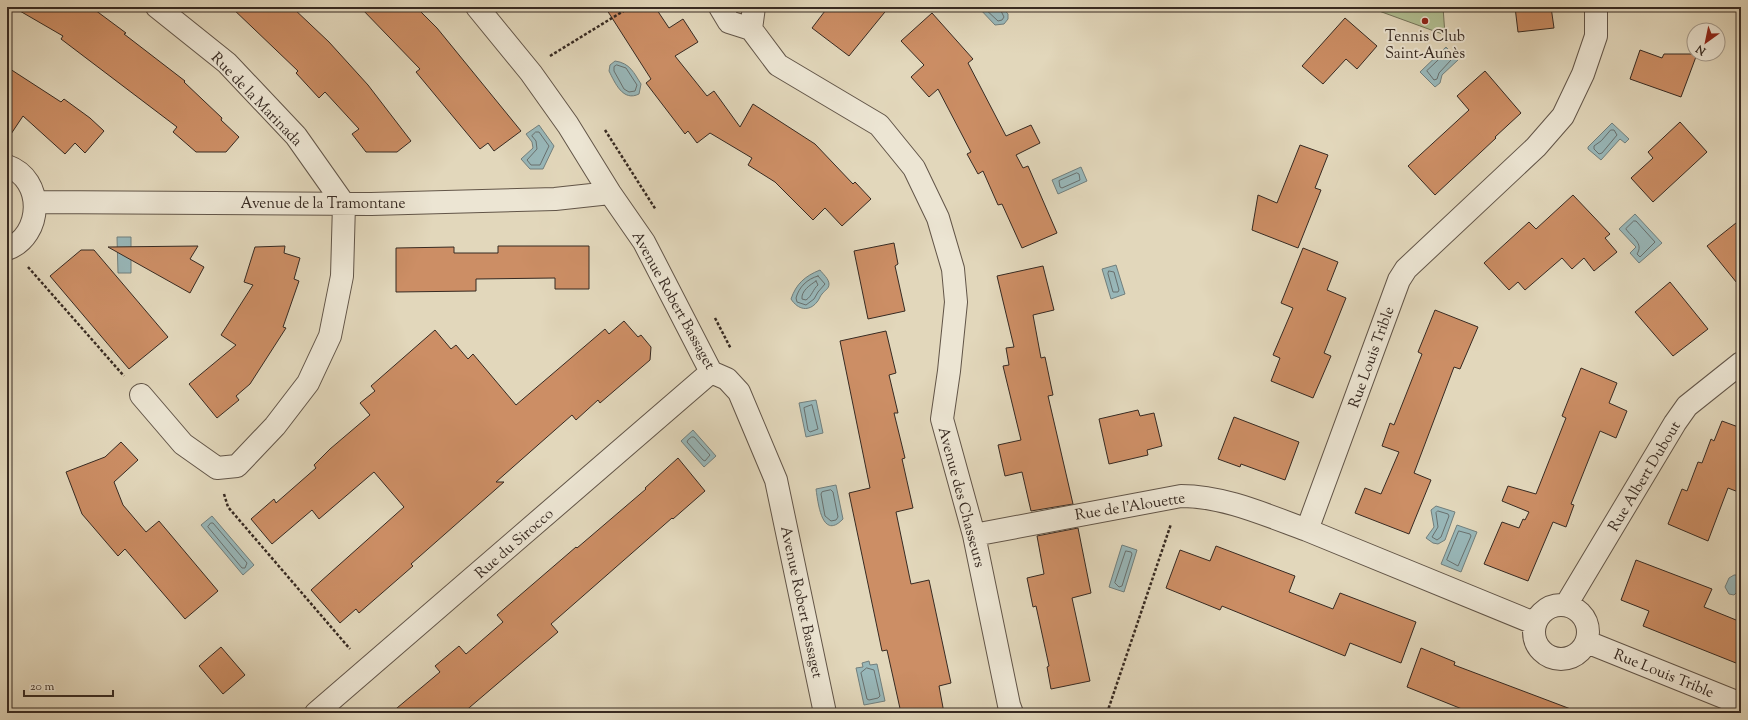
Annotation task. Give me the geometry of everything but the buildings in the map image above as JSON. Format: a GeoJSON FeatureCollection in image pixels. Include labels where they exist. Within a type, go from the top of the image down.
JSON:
{"type":"FeatureCollection","features":[{"type":"Feature","properties":{"kind":"street","name":"Rue de la Marinada"},"geometry":{"type":"LineString","coordinates":[[157,7],[227,63],[291,130],[344,204]]}},
{"type":"Feature","properties":{"kind":"street","name":"Avenue Robert Bassaget"},"geometry":{"type":"LineString","coordinates":[[477,7],[531,73],[568,125],[610,193],[644,242],[711,372],[727,379],[739,392],[776,480],[825,713]]}},
{"type":"Feature","properties":{"kind":"street"},"geometry":{"type":"LineString","coordinates":[[720,7],[729,22],[752,29],[754,7]]}},
{"type":"Feature","properties":{"kind":"street","name":"Rue Louis Trible"},"geometry":{"type":"LineString","coordinates":[[1307,530],[1399,280],[1406,269],[1536,147],[1563,116],[1583,74],[1596,36],[1596,7]]}},
{"type":"Feature","properties":{"kind":"street","name":"Avenue des Chasseurs"},"geometry":{"type":"LineString","coordinates":[[752,29],[778,65],[879,125],[914,168],[938,218],[953,269],[956,302],[949,371],[942,419],[974,535],[1009,705],[1012,713]]}},
{"type":"Feature","properties":{"kind":"street"},"geometry":{"type":"LineString","coordinates":[[7,166],[24,177],[32,188],[36,202],[35,215],[31,228],[24,239],[10,248]]}},
{"type":"Feature","properties":{"kind":"street","name":"Avenue de la Tramontane"},"geometry":{"type":"LineString","coordinates":[[36,202],[371,204],[555,199],[610,193]]}},
{"type":"Feature","properties":{"kind":"street"},"geometry":{"type":"LineString","coordinates":[[141,395],[183,444],[217,468],[237,466],[275,426],[308,383],[330,336],[342,276],[344,204]]}},
{"type":"Feature","properties":{"kind":"street","name":"Rue Albert Dubout"},"geometry":{"type":"LineString","coordinates":[[1566,605],[1687,406],[1741,363]]}},
{"type":"Feature","properties":{"kind":"street","name":"Rue du Sirocco"},"geometry":{"type":"LineString","coordinates":[[316,713],[711,372]]}},
{"type":"Feature","properties":{"kind":"street","name":"Rue de l'Alouette"},"geometry":{"type":"LineString","coordinates":[[974,535],[1180,496],[1218,500],[1307,530]]}},
{"type":"Feature","properties":{"kind":"street"},"geometry":{"type":"LineString","coordinates":[[1307,530],[1534,623]]}},
{"type":"Feature","properties":{"kind":"street"},"geometry":{"type":"LineString","coordinates":[[1566,605],[1575,608],[1587,623],[1587,642],[1576,655],[1568,659],[1560,660],[1551,658],[1540,651],[1534,640],[1533,631],[1534,623],[1544,610],[1551,606],[1566,605]]}},
{"type":"Feature","properties":{"kind":"street","name":"Rue Louis Trible"},"geometry":{"type":"LineString","coordinates":[[1587,642],[1741,704]]}},
{"type":"Feature","properties":{"kind":"path"},"geometry":{"type":"LineString","coordinates":[[549,56],[630,7]]}},
{"type":"Feature","properties":{"kind":"path"},"geometry":{"type":"LineString","coordinates":[[10,248],[141,395]]}},
{"type":"Feature","properties":{"kind":"path"},"geometry":{"type":"LineString","coordinates":[[217,468],[228,507],[367,669]]}},
{"type":"Feature","properties":{"kind":"path"},"geometry":{"type":"LineString","coordinates":[[1107,713],[1180,496]]}},
{"type":"Feature","properties":{"kind":"green space","name":"Tennis Club Saint-Aunès"},"geometry":{"type":"Polygon","coordinates":[[[1368,7],[1443,7],[1445,35],[1368,7]]]}},
{"type":"Feature","properties":{"kind":"water"},"geometry":{"type":"Polygon","coordinates":[[[978,7],[1002,7],[1008,14],[1008,19],[1004,24],[995,25],[978,7]]]}},
{"type":"Feature","properties":{"kind":"water"},"geometry":{"type":"Polygon","coordinates":[[[1446,47],[1458,60],[1442,75],[1440,83],[1435,87],[1420,72],[1446,47]]]}},
{"type":"Feature","properties":{"kind":"water"},"geometry":{"type":"Polygon","coordinates":[[[615,61],[628,66],[634,72],[641,84],[639,94],[633,96],[628,95],[617,86],[609,71],[610,65],[615,61]]]}},
{"type":"Feature","properties":{"kind":"water"},"geometry":{"type":"Polygon","coordinates":[[[1612,123],[1629,139],[1625,143],[1620,139],[1601,160],[1588,149],[1588,147],[1612,123]]]}},
{"type":"Feature","properties":{"kind":"water"},"geometry":{"type":"Polygon","coordinates":[[[539,125],[554,146],[543,169],[530,169],[521,159],[533,148],[532,142],[526,134],[539,125]]]}},
{"type":"Feature","properties":{"kind":"water"},"geometry":{"type":"Polygon","coordinates":[[[1081,167],[1087,181],[1058,194],[1052,180],[1081,167]]]}},
{"type":"Feature","properties":{"kind":"water"},"geometry":{"type":"Polygon","coordinates":[[[1635,214],[1662,243],[1639,263],[1630,253],[1636,247],[1619,229],[1635,214]]]}},
{"type":"Feature","properties":{"kind":"water"},"geometry":{"type":"Polygon","coordinates":[[[117,237],[131,237],[131,273],[118,273],[117,237]]]}},
{"type":"Feature","properties":{"kind":"water"},"geometry":{"type":"Polygon","coordinates":[[[1116,265],[1125,294],[1111,299],[1102,269],[1116,265]]]}},
{"type":"Feature","properties":{"kind":"water"},"geometry":{"type":"Polygon","coordinates":[[[820,270],[828,280],[828,288],[811,307],[804,308],[797,306],[791,299],[798,285],[810,275],[820,270]]]}},
{"type":"Feature","properties":{"kind":"water"},"geometry":{"type":"Polygon","coordinates":[[[816,400],[823,433],[806,437],[799,403],[816,400]]]}},
{"type":"Feature","properties":{"kind":"water"},"geometry":{"type":"Polygon","coordinates":[[[693,430],[716,456],[704,467],[681,441],[693,430]]]}},
{"type":"Feature","properties":{"kind":"water"},"geometry":{"type":"Polygon","coordinates":[[[836,485],[843,519],[836,525],[830,526],[822,518],[816,489],[836,485]]]}},
{"type":"Feature","properties":{"kind":"water"},"geometry":{"type":"Polygon","coordinates":[[[1436,506],[1455,512],[1445,540],[1438,544],[1433,543],[1426,538],[1434,527],[1431,510],[1436,506]]]}},
{"type":"Feature","properties":{"kind":"water"},"geometry":{"type":"Polygon","coordinates":[[[212,516],[254,565],[243,575],[201,525],[212,516]]]}},
{"type":"Feature","properties":{"kind":"water"},"geometry":{"type":"Polygon","coordinates":[[[1457,525],[1477,532],[1461,572],[1441,564],[1457,525]]]}},
{"type":"Feature","properties":{"kind":"water"},"geometry":{"type":"Polygon","coordinates":[[[1122,545],[1137,550],[1124,592],[1109,587],[1122,545]]]}},
{"type":"Feature","properties":{"kind":"water"},"geometry":{"type":"Polygon","coordinates":[[[1734,575],[1741,575],[1741,591],[1738,591],[1734,595],[1729,594],[1725,587],[1729,578],[1734,575]]]}},
{"type":"Feature","properties":{"kind":"water"},"geometry":{"type":"Polygon","coordinates":[[[869,661],[870,665],[877,664],[885,701],[864,705],[856,668],[863,667],[862,663],[869,661]]]}},
{"type":"Feature","properties":{"kind":"place","name":"Tennis Club Saint-Aunès"},"geometry":{"type":"Point","coordinates":[1425,21]}}]}
